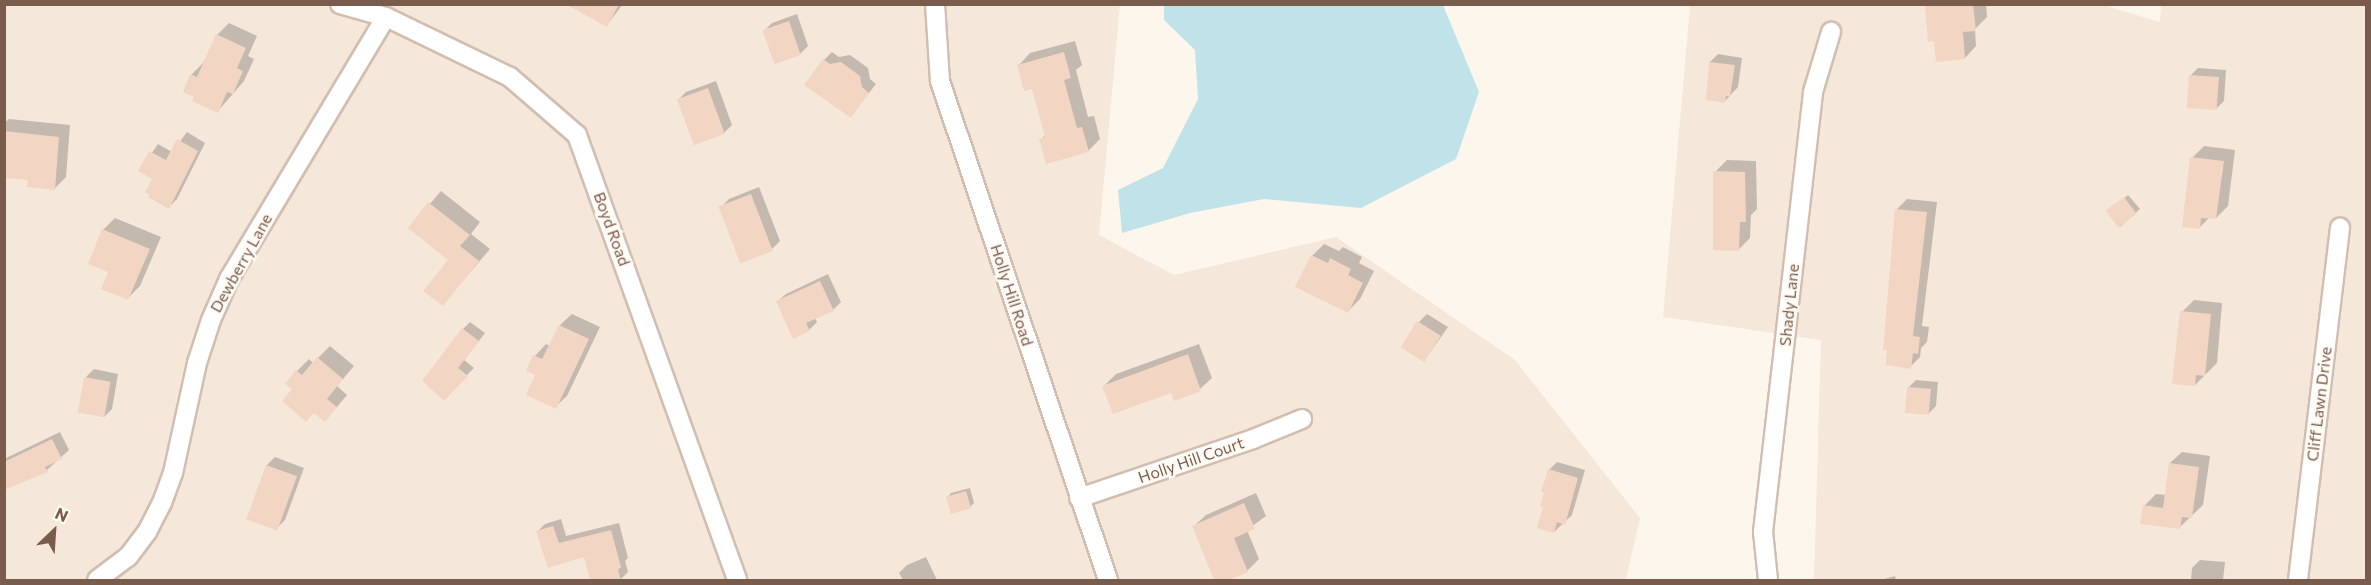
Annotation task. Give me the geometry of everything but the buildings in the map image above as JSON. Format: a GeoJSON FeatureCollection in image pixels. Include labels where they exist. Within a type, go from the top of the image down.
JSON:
{"type":"FeatureCollection","features":[{"type":"Feature","properties":{"kind":"street","name":"Boyd Road"},"geometry":{"type":"LineString","coordinates":[[340,4],[386,17],[510,78],[577,135],[737,580]]}},
{"type":"Feature","properties":{"kind":"street","name":"Holly Hill Road"},"geometry":{"type":"LineString","coordinates":[[935,4],[940,81],[1108,580]]}},
{"type":"Feature","properties":{"kind":"street","name":"Dewberry Lane"},"geometry":{"type":"LineString","coordinates":[[97,580],[128,557],[147,532],[162,504],[173,473],[197,363],[211,320],[229,279],[386,17]]}},
{"type":"Feature","properties":{"kind":"street","name":"Shady Lane"},"geometry":{"type":"LineString","coordinates":[[1768,580],[1763,532],[1813,92],[1831,32]]}},
{"type":"Feature","properties":{"kind":"street","name":"Cliff Lawn Drive"},"geometry":{"type":"LineString","coordinates":[[2298,580],[2340,227]]}},
{"type":"Feature","properties":{"kind":"street","name":"Holly Hill Court"},"geometry":{"type":"LineString","coordinates":[[1079,498],[1253,439],[1302,419]]}},
{"type":"Feature","properties":{"kind":"shaded area"},"geometry":{"type":"Polygon","coordinates":[[[2100,4],[2160,22],[2161,5],[2366,5],[2366,580],[1814,580],[1821,340],[1663,317],[1690,5],[2100,4]]]}},
{"type":"Feature","properties":{"kind":"shaded area"},"geometry":{"type":"Polygon","coordinates":[[[4,5],[1120,5],[1099,235],[1174,275],[1336,237],[1515,360],[1640,518],[1626,580],[5,580],[4,5]]]}},
{"type":"Feature","properties":{"kind":"water"},"geometry":{"type":"Polygon","coordinates":[[[1164,5],[1443,5],[1479,92],[1456,159],[1361,208],[1264,199],[1190,213],[1122,233],[1118,190],[1163,168],[1198,99],[1195,50],[1164,20],[1164,5]]]}}]}
